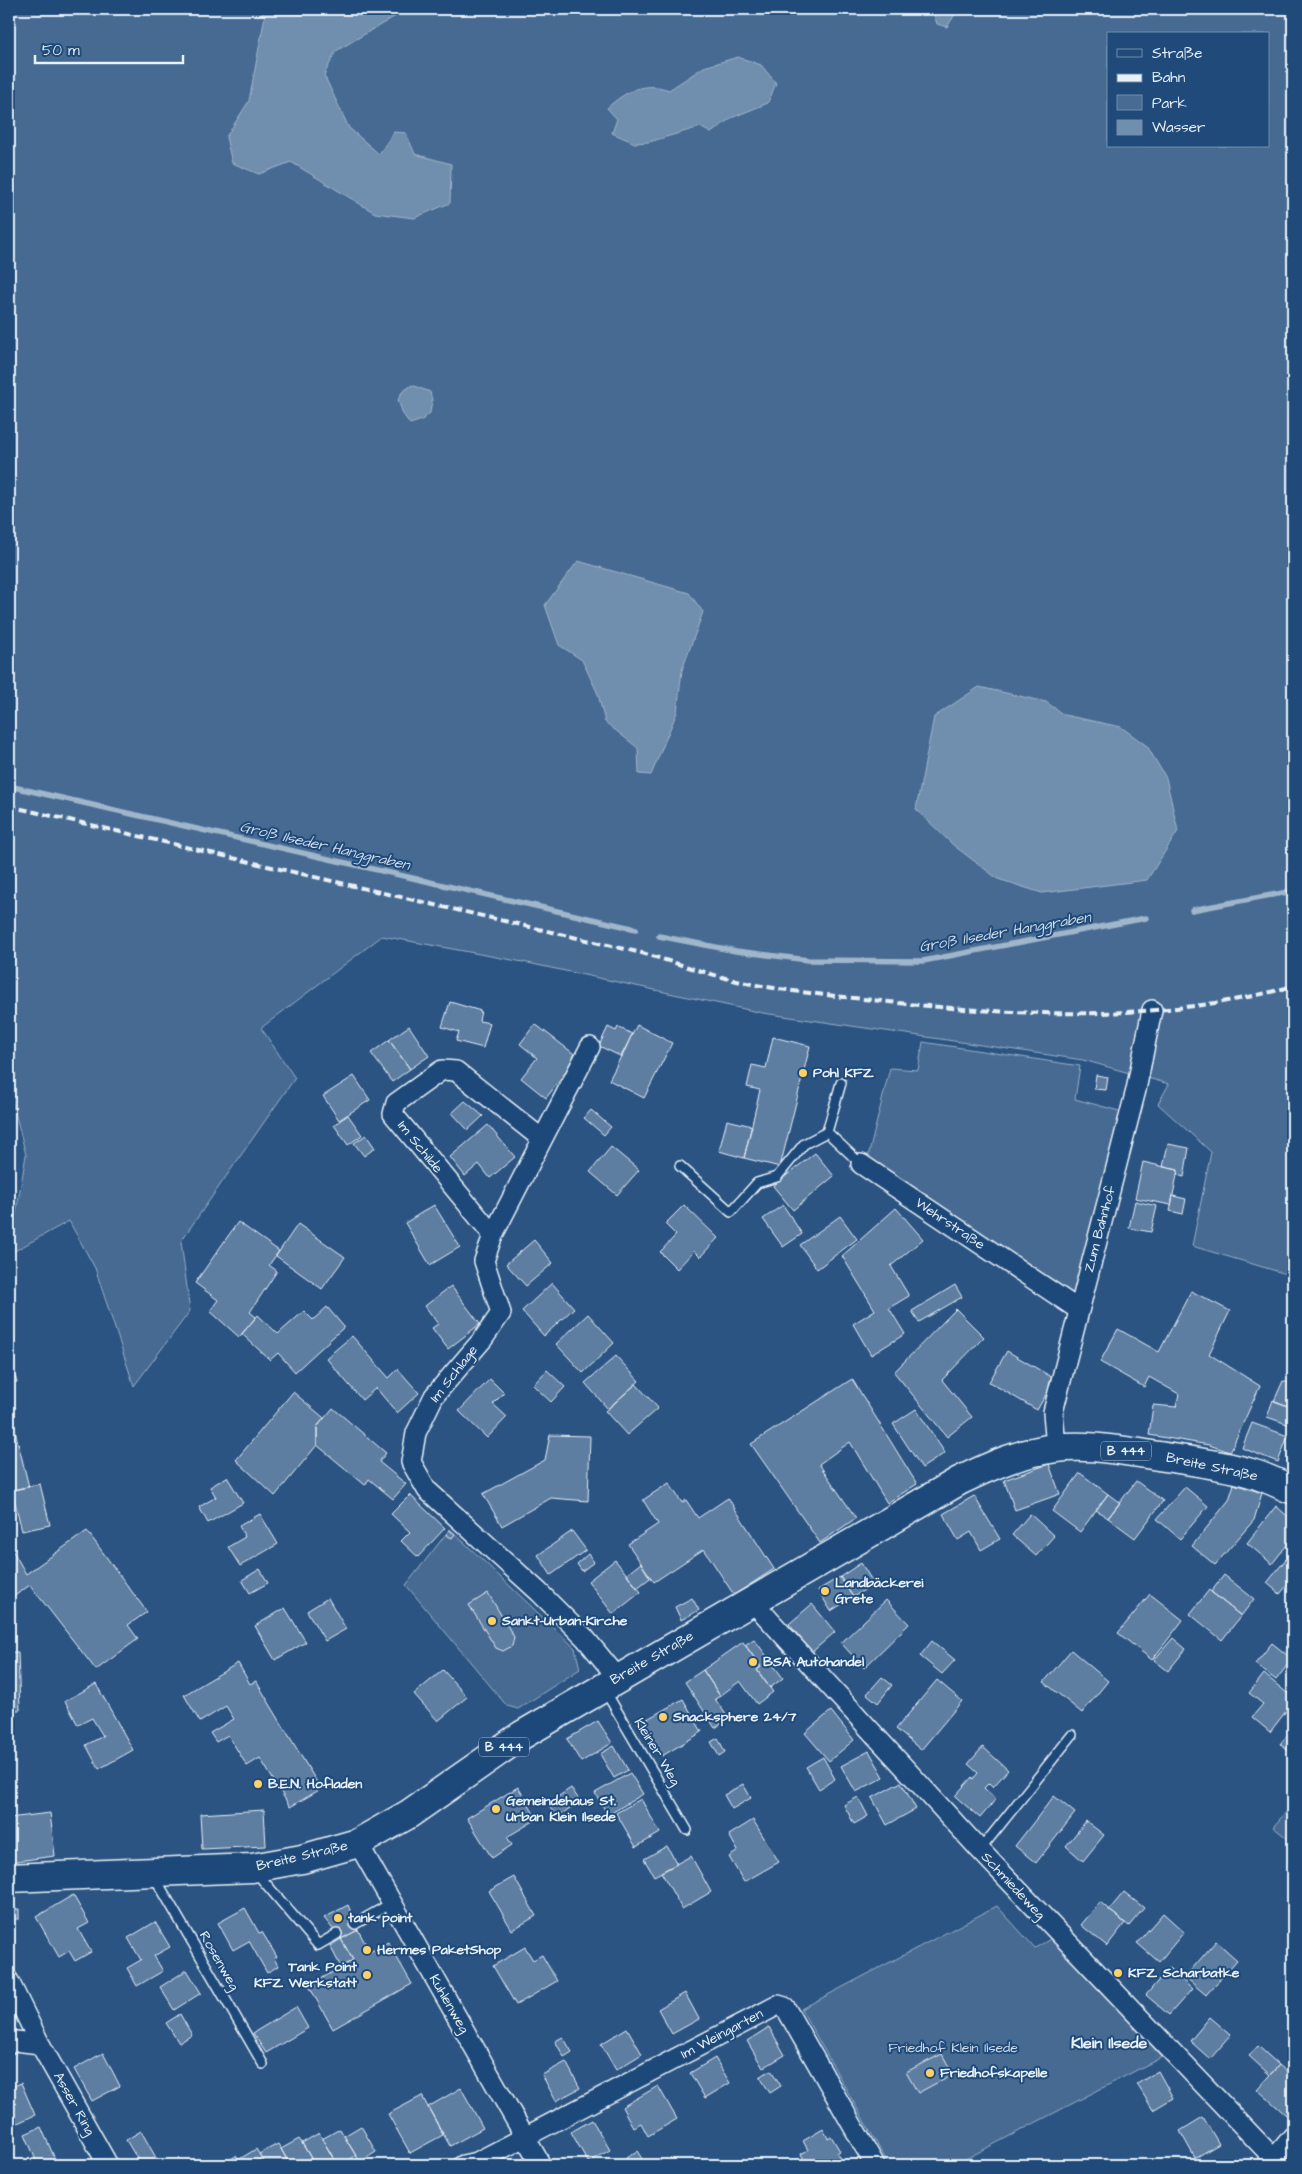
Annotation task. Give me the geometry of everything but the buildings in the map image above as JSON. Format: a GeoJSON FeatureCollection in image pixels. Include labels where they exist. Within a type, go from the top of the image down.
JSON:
{"type":"FeatureCollection","features":[{"type":"Feature","properties":{"kind":"main road","name":"Breite Straße"},"geometry":{"type":"LineString","coordinates":[[9,1878],[252,1868],[302,1859],[358,1843],[409,1814],[522,1735],[610,1683],[959,1481],[994,1464],[1024,1454],[1056,1448],[1083,1447],[1115,1450],[1196,1462],[1251,1473],[1293,1490]]}},
{"type":"Feature","properties":{"kind":"street","name":"Zum Bahnhof"},"geometry":{"type":"LineString","coordinates":[[1056,1448],[1053,1412],[1136,1090],[1152,1010]]}},
{"type":"Feature","properties":{"kind":"street","name":"Im Schlage"},"geometry":{"type":"LineString","coordinates":[[590,1047],[493,1235],[484,1261],[501,1313],[483,1339],[434,1396],[416,1433],[411,1462],[427,1490],[539,1592],[585,1638],[610,1683]]}},
{"type":"Feature","properties":{"kind":"street","name":"Im Schilde"},"geometry":{"type":"LineString","coordinates":[[493,1235],[393,1114],[396,1103],[442,1070],[456,1071],[542,1139]]}},
{"type":"Feature","properties":{"kind":"street","name":"Wehrstraße"},"geometry":{"type":"LineString","coordinates":[[861,1164],[1079,1310]]}},
{"type":"Feature","properties":{"kind":"street","name":"Schmiedeweg"},"geometry":{"type":"LineString","coordinates":[[752,1602],[980,1850],[1277,2162]]}},
{"type":"Feature","properties":{"kind":"street","name":"Kuhlenweg"},"geometry":{"type":"LineString","coordinates":[[358,1843],[541,2165]]}},
{"type":"Feature","properties":{"kind":"street","name":"Asser Ring"},"geometry":{"type":"LineString","coordinates":[[9,1981],[40,2044],[108,2165]]}},
{"type":"Feature","properties":{"kind":"street","name":"Im Weingarten"},"geometry":{"type":"LineString","coordinates":[[524,2137],[778,2005],[785,2007],[875,2165]]}},
{"type":"Feature","properties":{"kind":"street"},"geometry":{"type":"LineString","coordinates":[[9,2044],[15,2041],[40,2044]]}},
{"type":"Feature","properties":{"kind":"street"},"geometry":{"type":"LineString","coordinates":[[1277,2162],[1293,2136]]}},
{"type":"Feature","properties":{"kind":"street"},"geometry":{"type":"LineString","coordinates":[[463,2165],[477,2162],[524,2137]]}},
{"type":"Feature","properties":{"kind":"lane"},"geometry":{"type":"LineString","coordinates":[[680,1166],[731,1212],[757,1183],[777,1177],[804,1144],[827,1132],[841,1083]]}},
{"type":"Feature","properties":{"kind":"lane","name":"Wehrstraße"},"geometry":{"type":"LineString","coordinates":[[827,1132],[861,1164]]}},
{"type":"Feature","properties":{"kind":"lane","name":"Kleiner Weg"},"geometry":{"type":"LineString","coordinates":[[610,1683],[687,1830]]}},
{"type":"Feature","properties":{"kind":"lane"},"geometry":{"type":"LineString","coordinates":[[980,1850],[1072,1735]]}},
{"type":"Feature","properties":{"kind":"lane"},"geometry":{"type":"LineString","coordinates":[[252,1868],[318,1946],[337,1934]]}},
{"type":"Feature","properties":{"kind":"lane","name":"Rosenweg"},"geometry":{"type":"LineString","coordinates":[[152,1872],[264,2064]]}},
{"type":"Feature","properties":{"kind":"lane"},"geometry":{"type":"LineString","coordinates":[[355,1924],[392,1903]]}},
{"type":"Feature","properties":{"kind":"green space"},"geometry":{"type":"Polygon","coordinates":[[[9,9],[1293,9],[1293,1276],[1192,1246],[1211,1152],[1158,1104],[1169,1084],[1083,1060],[763,1013],[523,962],[382,936],[261,1028],[295,1078],[181,1241],[190,1311],[134,1386],[95,1268],[69,1221],[9,1254],[26,1155],[9,1089],[9,9]]]}},
{"type":"Feature","properties":{"kind":"green space"},"geometry":{"type":"Polygon","coordinates":[[[923,1042],[1080,1066],[1075,1099],[1123,1112],[1074,1294],[867,1161],[890,1068],[918,1070],[923,1042]]]}},
{"type":"Feature","properties":{"kind":"green space"},"geometry":{"type":"Polygon","coordinates":[[[450,1529],[575,1648],[580,1669],[518,1709],[507,1706],[406,1585],[450,1529]]]}},
{"type":"Feature","properties":{"kind":"green space"},"geometry":{"type":"Polygon","coordinates":[[[1293,1804],[1293,1843],[1273,1827],[1293,1804]]]}},
{"type":"Feature","properties":{"kind":"green space","name":"Friedhof Klein Ilsede"},"geometry":{"type":"Polygon","coordinates":[[[997,1906],[1035,1948],[1054,1937],[1162,2057],[954,2165],[889,2165],[801,2009],[997,1906]]]}},
{"type":"Feature","properties":{"kind":"water"},"geometry":{"type":"Polygon","coordinates":[[[259,9],[398,9],[399,14],[336,51],[324,75],[349,128],[379,154],[394,132],[406,133],[415,154],[451,164],[450,203],[414,218],[375,213],[291,162],[259,174],[232,163],[226,137],[249,101],[265,16],[259,9]]]}},
{"type":"Feature","properties":{"kind":"water"},"geometry":{"type":"Polygon","coordinates":[[[932,9],[955,9],[954,16],[947,27],[937,24],[932,9]]]}},
{"type":"Feature","properties":{"kind":"water"},"geometry":{"type":"Polygon","coordinates":[[[738,57],[761,65],[776,83],[768,103],[731,118],[711,133],[700,127],[649,142],[635,143],[612,133],[617,119],[607,108],[628,92],[643,87],[660,87],[669,90],[704,67],[738,57]]]}},
{"type":"Feature","properties":{"kind":"water"},"geometry":{"type":"Polygon","coordinates":[[[412,385],[430,392],[432,400],[430,413],[422,420],[410,424],[403,414],[398,400],[402,392],[412,385]]]}},
{"type":"Feature","properties":{"kind":"water"},"geometry":{"type":"Polygon","coordinates":[[[578,561],[689,593],[703,612],[682,670],[677,712],[651,775],[639,774],[638,748],[605,722],[598,694],[582,660],[559,645],[545,605],[578,561]]]}},
{"type":"Feature","properties":{"kind":"water"},"geometry":{"type":"Polygon","coordinates":[[[979,687],[1046,702],[1064,715],[1121,727],[1147,746],[1166,778],[1178,831],[1147,880],[1042,893],[998,879],[953,845],[916,809],[934,717],[979,687]]]}},
{"type":"Feature","properties":{"kind":"waterway","name":"Groß Ilseder Hanggraben"},"geometry":{"type":"LineString","coordinates":[[9,786],[636,929]]}},
{"type":"Feature","properties":{"kind":"waterway","name":"Groß Ilseder Hanggraben"},"geometry":{"type":"LineString","coordinates":[[1192,910],[1293,891]]}},
{"type":"Feature","properties":{"kind":"waterway","name":"Groß Ilseder Hanggraben"},"geometry":{"type":"LineString","coordinates":[[659,936],[736,951],[808,960],[923,961],[1146,918]]}},
{"type":"Feature","properties":{"kind":"railway"},"geometry":{"type":"LineString","coordinates":[[9,806],[642,953],[737,981],[787,990],[923,1006],[1030,1013],[1084,1013],[1191,1006],[1243,998],[1293,986]]}},
{"type":"Feature","properties":{"kind":"place","name":"Pohl KFZ"},"geometry":{"type":"Point","coordinates":[803,1073]}},
{"type":"Feature","properties":{"kind":"place","name":"Landbäckerei Grete"},"geometry":{"type":"Point","coordinates":[825,1591]}},
{"type":"Feature","properties":{"kind":"place","name":"Sankt-Urban-Kirche"},"geometry":{"type":"Point","coordinates":[492,1621]}},
{"type":"Feature","properties":{"kind":"place","name":"BSA Autohandel"},"geometry":{"type":"Point","coordinates":[753,1662]}},
{"type":"Feature","properties":{"kind":"place","name":"Snacksphere 24/7"},"geometry":{"type":"Point","coordinates":[663,1717]}},
{"type":"Feature","properties":{"kind":"place","name":"B.E.N. Hofladen"},"geometry":{"type":"Point","coordinates":[258,1784]}},
{"type":"Feature","properties":{"kind":"place","name":"Gemeindehaus St. Urban Klein Ilsede"},"geometry":{"type":"Point","coordinates":[496,1809]}},
{"type":"Feature","properties":{"kind":"place","name":"tank point"},"geometry":{"type":"Point","coordinates":[338,1918]}},
{"type":"Feature","properties":{"kind":"place","name":"Hermes PaketShop"},"geometry":{"type":"Point","coordinates":[367,1950]}},
{"type":"Feature","properties":{"kind":"place","name":"KFZ Scharbatke"},"geometry":{"type":"Point","coordinates":[1118,1973]}},
{"type":"Feature","properties":{"kind":"place","name":"Tank Point KFZ Werkstatt"},"geometry":{"type":"Point","coordinates":[367,1975]}},
{"type":"Feature","properties":{"kind":"place","name":"Friedhofskapelle"},"geometry":{"type":"Point","coordinates":[930,2073]}},
{"type":"Feature","properties":{"kind":"district","name":"Klein Ilsede"},"geometry":{"type":"Point","coordinates":[1109,2043]}}]}
